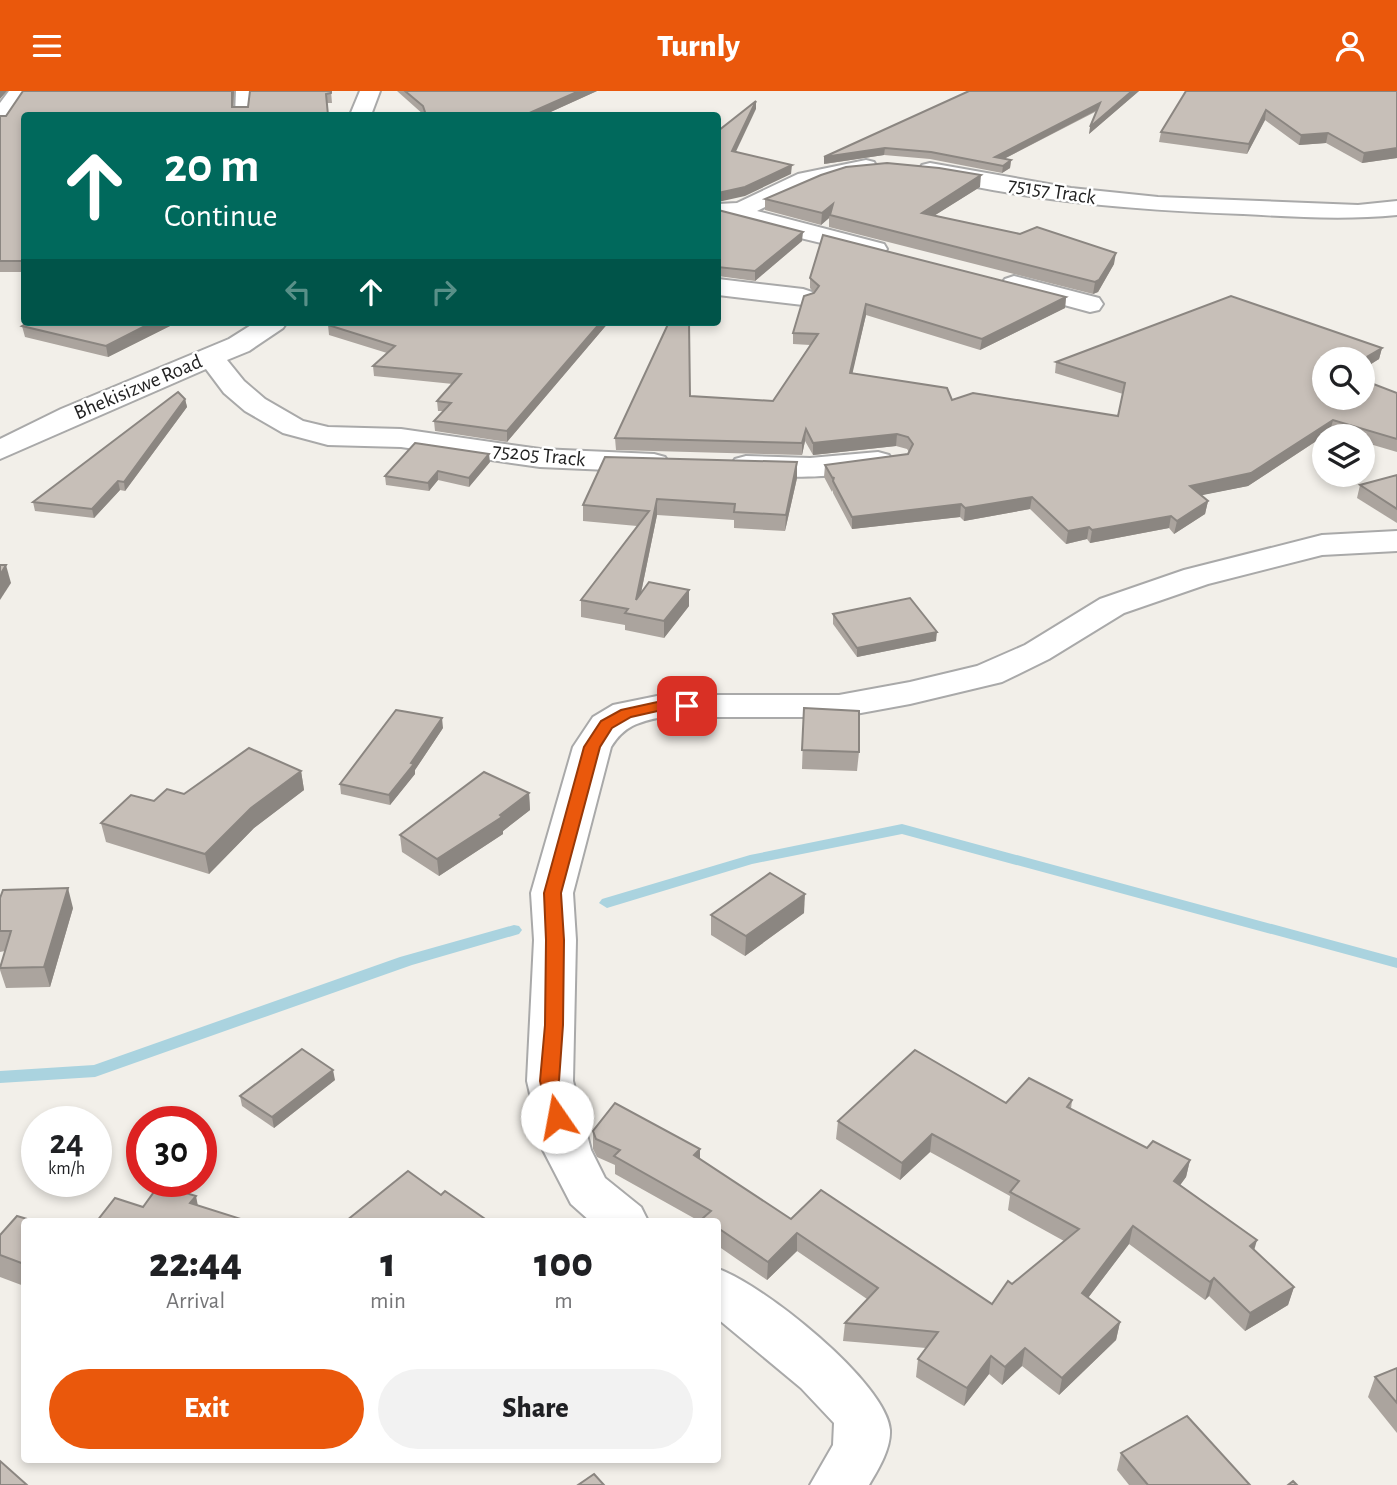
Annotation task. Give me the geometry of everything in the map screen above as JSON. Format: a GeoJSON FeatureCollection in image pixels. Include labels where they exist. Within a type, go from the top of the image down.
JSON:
{"type":"FeatureCollection","features":[{"type":"Feature","properties":{"kind":"street"},"geometry":{"type":"LineString","coordinates":[[0,118],[19,91]]}},
{"type":"Feature","properties":{"kind":"street"},"geometry":{"type":"LineString","coordinates":[[361,112],[370,91]]}},
{"type":"Feature","properties":{"kind":"street"},"geometry":{"type":"LineString","coordinates":[[724,212],[745,209],[788,186],[815,177],[844,170],[887,165]]}},
{"type":"Feature","properties":{"kind":"street","name":"75157 Track"},"geometry":{"type":"LineString","coordinates":[[912,168],[1071,195],[1158,204],[1358,212],[1397,208]]}},
{"type":"Feature","properties":{"kind":"street"},"geometry":{"type":"LineString","coordinates":[[724,212],[904,256]]}},
{"type":"Feature","properties":{"kind":"street"},"geometry":{"type":"LineString","coordinates":[[997,280],[1090,304]]}},
{"type":"Feature","properties":{"kind":"street"},"geometry":{"type":"LineString","coordinates":[[721,287],[803,297]]}},
{"type":"Feature","properties":{"kind":"street","name":"Bhekisizwe Road"},"geometry":{"type":"LineString","coordinates":[[0,450],[71,415],[239,345],[268,326]]}},
{"type":"Feature","properties":{"kind":"street","name":"75205 Track"},"geometry":{"type":"LineString","coordinates":[[211,357],[234,387],[255,405],[293,427],[328,436],[401,438],[540,458],[810,467],[860,464],[895,458]]}},
{"type":"Feature","properties":{"kind":"street"},"geometry":{"type":"LineString","coordinates":[[620,1218],[588,1191],[567,1150],[550,1081],[555,940],[552,893],[592,747],[606,725],[626,713],[662,706],[839,706],[910,693],[989,674],[1037,652],[1112,606],[1196,577],[1322,545],[1392,541]]}},
{"type":"Feature","properties":{"kind":"street"},"geometry":{"type":"LineString","coordinates":[[721,1292],[798,1353],[840,1392],[861,1420],[862,1438],[858,1453],[838,1485]]}},
{"type":"Feature","properties":{"kind":"lane"},"geometry":{"type":"LineString","coordinates":[[242,112],[243,91]]}},
{"type":"Feature","properties":{"kind":"building"},"geometry":{"type":"Polygon","coordinates":[[[23,91],[232,91],[232,107],[248,107],[250,91],[331,91],[326,94],[328,112],[21,112],[21,261],[0,261],[0,116],[6,116],[23,91]]]}},
{"type":"Feature","properties":{"kind":"building"},"geometry":{"type":"Polygon","coordinates":[[[405,91],[579,91],[532,112],[425,112],[423,106],[405,91]]]}},
{"type":"Feature","properties":{"kind":"building"},"geometry":{"type":"Polygon","coordinates":[[[969,91],[1132,91],[1090,127],[1100,103],[995,157],[1011,160],[1003,166],[931,152],[885,148],[824,157],[969,91]]]}},
{"type":"Feature","properties":{"kind":"building"},"geometry":{"type":"Polygon","coordinates":[[[1186,91],[1397,91],[1397,148],[1364,153],[1328,133],[1301,135],[1266,110],[1249,144],[1161,132],[1186,91]]]}},
{"type":"Feature","properties":{"kind":"building"},"geometry":{"type":"Polygon","coordinates":[[[756,101],[732,151],[792,165],[745,187],[721,192],[721,129],[756,101]]]}},
{"type":"Feature","properties":{"kind":"building"},"geometry":{"type":"Polygon","coordinates":[[[887,163],[981,175],[922,213],[1020,234],[1037,227],[1116,253],[1095,282],[830,215],[833,204],[822,213],[765,199],[846,167],[887,163]]]}},
{"type":"Feature","properties":{"kind":"building"},"geometry":{"type":"Polygon","coordinates":[[[721,211],[803,232],[755,271],[721,267],[721,211]]]}},
{"type":"Feature","properties":{"kind":"building"},"geometry":{"type":"Polygon","coordinates":[[[823,235],[1066,297],[982,339],[866,304],[850,373],[947,388],[952,400],[973,393],[1118,416],[1125,383],[1056,362],[1231,296],[1382,348],[1375,352],[1375,347],[1312,347],[1312,410],[1375,410],[1375,385],[1397,393],[1397,439],[1375,432],[1375,424],[1346,424],[1333,420],[1327,424],[1312,424],[1312,434],[1251,473],[1190,486],[1208,501],[1177,521],[1171,516],[1092,530],[1089,527],[1068,531],[1032,497],[965,508],[961,504],[852,517],[833,481],[834,477],[833,479],[825,465],[908,454],[913,444],[908,437],[897,434],[813,443],[806,429],[802,443],[615,438],[667,326],[689,326],[690,396],[773,401],[818,334],[793,333],[804,296],[814,293],[819,286],[810,278],[823,235]]]}},
{"type":"Feature","properties":{"kind":"building"},"geometry":{"type":"Polygon","coordinates":[[[22,326],[145,326],[106,346],[22,326]]]}},
{"type":"Feature","properties":{"kind":"building"},"geometry":{"type":"Polygon","coordinates":[[[331,326],[598,326],[507,431],[434,421],[451,403],[437,401],[461,374],[373,366],[395,346],[331,326]]]}},
{"type":"Feature","properties":{"kind":"building"},"geometry":{"type":"Polygon","coordinates":[[[178,392],[185,399],[124,482],[118,481],[92,509],[33,502],[178,392]]]}},
{"type":"Feature","properties":{"kind":"building"},"geometry":{"type":"Polygon","coordinates":[[[415,443],[489,454],[469,478],[438,471],[428,483],[385,476],[415,443]]]}},
{"type":"Feature","properties":{"kind":"building"},"geometry":{"type":"Polygon","coordinates":[[[605,457],[797,462],[786,515],[734,512],[735,504],[657,499],[636,600],[649,582],[689,590],[664,621],[625,613],[628,609],[581,600],[649,511],[583,505],[605,457]]]}},
{"type":"Feature","properties":{"kind":"building"},"geometry":{"type":"Polygon","coordinates":[[[1397,475],[1397,509],[1363,487],[1375,487],[1375,481],[1397,475]]]}},
{"type":"Feature","properties":{"kind":"building"},"geometry":{"type":"Polygon","coordinates":[[[910,598],[937,632],[857,648],[833,614],[910,598]]]}},
{"type":"Feature","properties":{"kind":"building"},"geometry":{"type":"Polygon","coordinates":[[[804,708],[859,711],[859,752],[802,750],[804,708]]]}},
{"type":"Feature","properties":{"kind":"building"},"geometry":{"type":"Polygon","coordinates":[[[396,710],[442,718],[411,763],[414,764],[389,795],[340,784],[396,710]]]}},
{"type":"Feature","properties":{"kind":"building"},"geometry":{"type":"Polygon","coordinates":[[[249,748],[301,771],[251,808],[205,854],[101,823],[131,795],[154,801],[167,789],[184,794],[249,748]]]}},
{"type":"Feature","properties":{"kind":"building"},"geometry":{"type":"Polygon","coordinates":[[[484,772],[529,793],[500,815],[502,817],[437,859],[400,835],[484,772]]]}},
{"type":"Feature","properties":{"kind":"building"},"geometry":{"type":"Polygon","coordinates":[[[770,873],[805,894],[746,936],[711,915],[770,873]]]}},
{"type":"Feature","properties":{"kind":"building"},"geometry":{"type":"Polygon","coordinates":[[[68,888],[44,967],[0,968],[11,931],[0,931],[0,898],[3,890],[68,888]]]}},
{"type":"Feature","properties":{"kind":"building"},"geometry":{"type":"Polygon","coordinates":[[[302,1049],[333,1070],[272,1117],[240,1096],[302,1049]]]}},
{"type":"Feature","properties":{"kind":"building"},"geometry":{"type":"Polygon","coordinates":[[[915,1050],[1006,1103],[1029,1078],[1072,1100],[1067,1107],[1147,1148],[1153,1141],[1190,1160],[1174,1181],[1257,1240],[1250,1246],[1294,1287],[1250,1313],[1214,1278],[1210,1282],[1133,1226],[1082,1293],[1120,1322],[1062,1378],[1025,1348],[1005,1367],[991,1356],[967,1388],[918,1359],[938,1332],[845,1323],[878,1288],[797,1233],[768,1262],[721,1230],[721,1218],[703,1218],[711,1211],[614,1156],[620,1150],[596,1139],[593,1131],[615,1103],[700,1149],[694,1155],[791,1219],[821,1190],[992,1304],[1008,1281],[1012,1284],[1079,1229],[1010,1192],[1019,1181],[932,1134],[902,1163],[838,1121],[915,1050]]]}},
{"type":"Feature","properties":{"kind":"building"},"geometry":{"type":"Polygon","coordinates":[[[408,1171],[441,1195],[445,1191],[484,1218],[350,1218],[408,1171]]]}},
{"type":"Feature","properties":{"kind":"building"},"geometry":{"type":"Polygon","coordinates":[[[150,1197],[195,1197],[190,1203],[238,1218],[99,1218],[115,1198],[143,1207],[150,1197]]]}},
{"type":"Feature","properties":{"kind":"building"},"geometry":{"type":"Polygon","coordinates":[[[17,1216],[24,1218],[21,1218],[21,1263],[0,1255],[0,1235],[17,1216]]]}},
{"type":"Feature","properties":{"kind":"building"},"geometry":{"type":"Polygon","coordinates":[[[1397,1368],[1397,1403],[1375,1377],[1397,1368]]]}},
{"type":"Feature","properties":{"kind":"building"},"geometry":{"type":"Polygon","coordinates":[[[1187,1416],[1250,1485],[1148,1485],[1121,1453],[1187,1416]]]}},
{"type":"Feature","properties":{"kind":"building"},"geometry":{"type":"Polygon","coordinates":[[[0,1461],[27,1485],[0,1485],[0,1461]]]}},
{"type":"Feature","properties":{"kind":"building"},"geometry":{"type":"Polygon","coordinates":[[[594,1474],[604,1485],[578,1485],[594,1474]]]}},
{"type":"Feature","properties":{"kind":"waterway"},"geometry":{"type":"LineString","coordinates":[[607,903],[750,860],[902,829],[1397,963]]}},
{"type":"Feature","properties":{"kind":"waterway"},"geometry":{"type":"LineString","coordinates":[[0,1077],[95,1071],[406,961],[514,930]]}},
{"type":"Feature","properties":{"kind":"route"},"geometry":{"type":"LineString","coordinates":[[557,1117],[550,1081],[555,940],[552,893],[592,747],[606,725],[626,713],[641,708],[687,706]]}}]}
